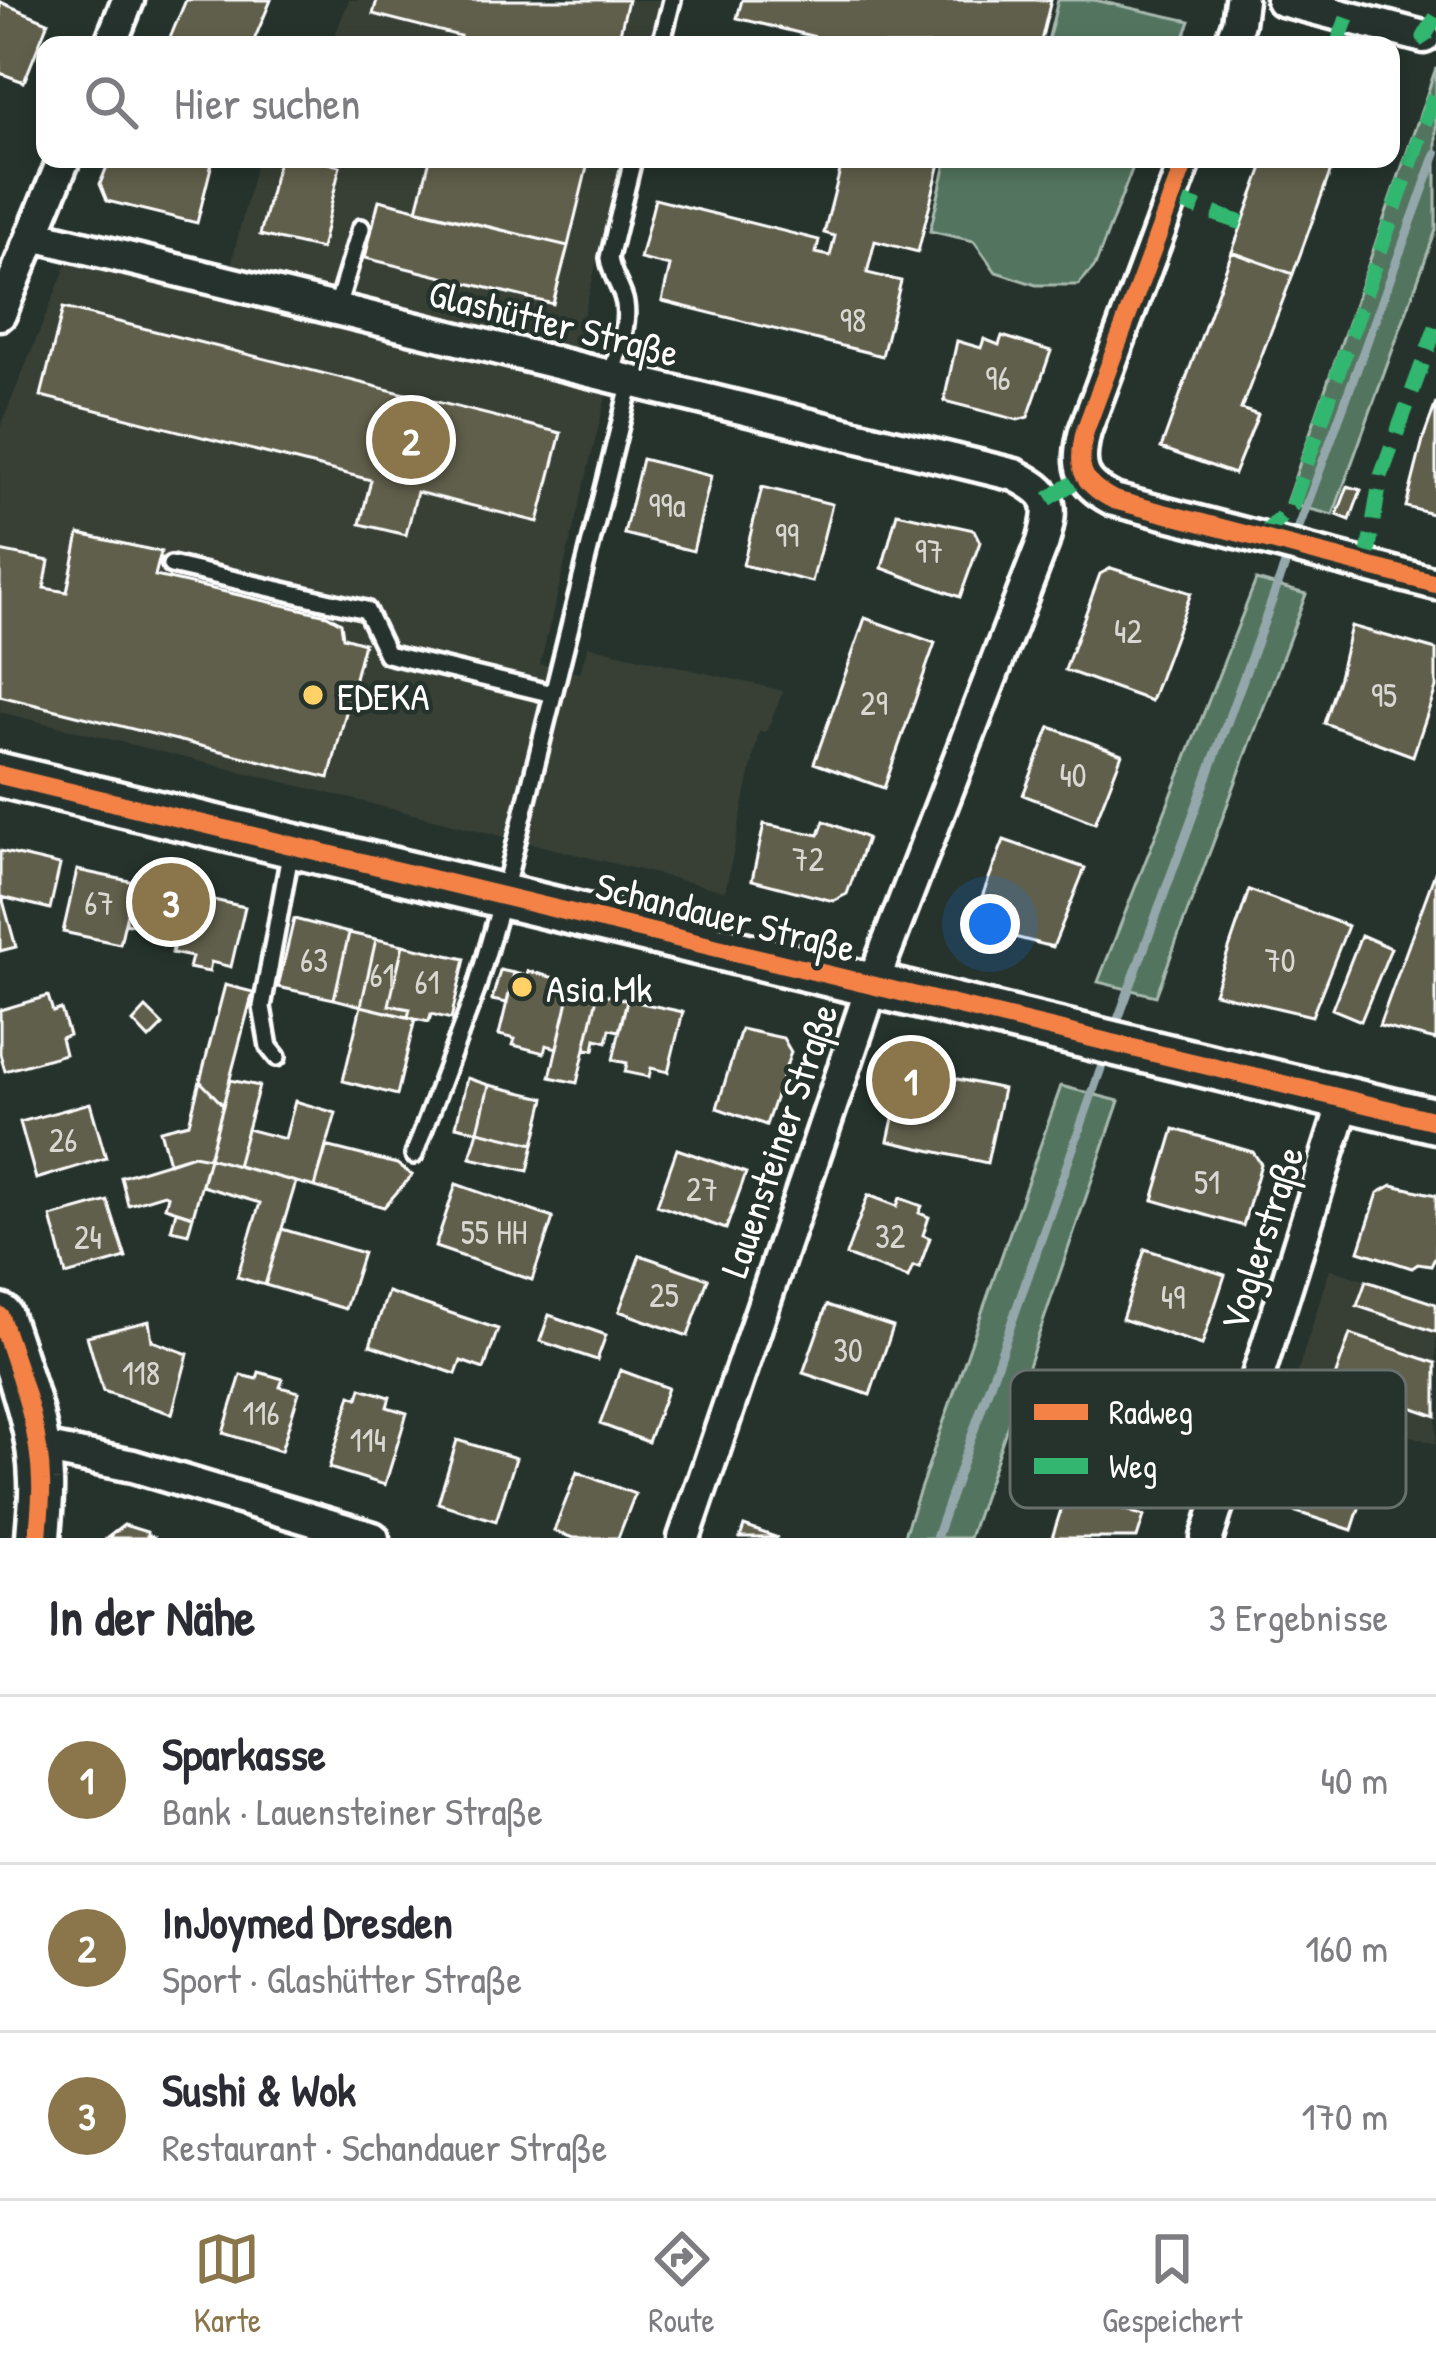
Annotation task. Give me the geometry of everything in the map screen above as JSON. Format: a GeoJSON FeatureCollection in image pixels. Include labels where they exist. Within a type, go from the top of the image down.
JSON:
{"type":"FeatureCollection","features":[{"type":"Feature","properties":{"kind":"main road","name":"Schandauer Straße"},"geometry":{"type":"LineString","coordinates":[[0,775],[1436,1121]]}},
{"type":"Feature","properties":{"kind":"main road"},"geometry":{"type":"LineString","coordinates":[[0,1316],[13,1397],[37,1448],[42,1480],[38,1538]]}},
{"type":"Feature","properties":{"kind":"street"},"geometry":{"type":"LineString","coordinates":[[114,36],[128,0]]}},
{"type":"Feature","properties":{"kind":"street"},"geometry":{"type":"LineString","coordinates":[[1233,36],[1241,0]]}},
{"type":"Feature","properties":{"kind":"street"},"geometry":{"type":"LineString","coordinates":[[1282,0],[1424,37]]}},
{"type":"Feature","properties":{"kind":"street"},"geometry":{"type":"LineString","coordinates":[[0,314],[60,168]]}},
{"type":"Feature","properties":{"kind":"street"},"geometry":{"type":"LineString","coordinates":[[1183,168],[1085,431],[1079,455],[1084,476],[1095,491],[1114,500],[1436,584]]}},
{"type":"Feature","properties":{"kind":"street","name":"Glashütter Straße"},"geometry":{"type":"LineString","coordinates":[[33,235],[1015,475],[1038,487],[1048,500]]}},
{"type":"Feature","properties":{"kind":"street","name":"Lauensteiner Straße"},"geometry":{"type":"LineString","coordinates":[[684,1538],[872,986],[1043,542],[1050,516],[1048,500]]}},
{"type":"Feature","properties":{"kind":"street","name":"Voglerstraße"},"geometry":{"type":"LineString","coordinates":[[1260,1370],[1346,1099]]}},
{"type":"Feature","properties":{"kind":"street"},"geometry":{"type":"LineString","coordinates":[[37,1448],[134,1466],[373,1538]]}},
{"type":"Feature","properties":{"kind":"street","name":"Voglerstraße"},"geometry":{"type":"LineString","coordinates":[[1207,1538],[1216,1508]]}},
{"type":"Feature","properties":{"kind":"lane"},"geometry":{"type":"LineString","coordinates":[[663,36],[672,0]]}},
{"type":"Feature","properties":{"kind":"lane"},"geometry":{"type":"LineString","coordinates":[[414,1155],[476,990],[554,694],[621,379],[625,300],[608,258],[631,168]]}},
{"type":"Feature","properties":{"kind":"lane"},"geometry":{"type":"LineString","coordinates":[[337,310],[361,228]]}},
{"type":"Feature","properties":{"kind":"lane"},"geometry":{"type":"LineString","coordinates":[[171,565],[367,610],[387,654],[554,694]]}},
{"type":"Feature","properties":{"kind":"lane"},"geometry":{"type":"LineString","coordinates":[[277,1057],[269,1047],[262,1007],[291,846]]}},
{"type":"Feature","properties":{"kind":"shaded area"},"geometry":{"type":"Polygon","coordinates":[[[349,0],[661,0],[652,36],[335,36],[349,0]]]}},
{"type":"Feature","properties":{"kind":"shaded area"},"geometry":{"type":"Polygon","coordinates":[[[255,168],[620,168],[569,375],[609,384],[540,664],[580,673],[588,646],[783,691],[766,732],[759,731],[725,891],[0,712],[0,428],[73,249],[226,286],[255,168]]]}},
{"type":"Feature","properties":{"kind":"shaded area"},"geometry":{"type":"Polygon","coordinates":[[[1330,1269],[1436,1303],[1436,1444],[1406,1434],[1406,1370],[1298,1370],[1330,1269]]]}},
{"type":"Feature","properties":{"kind":"green space"},"geometry":{"type":"Polygon","coordinates":[[[1058,0],[1094,0],[1190,21],[1184,36],[1049,36],[1058,0]]]}},
{"type":"Feature","properties":{"kind":"green space"},"geometry":{"type":"Polygon","coordinates":[[[1436,68],[1436,230],[1333,515],[1286,503],[1436,68]]]}},
{"type":"Feature","properties":{"kind":"green space"},"geometry":{"type":"Polygon","coordinates":[[[945,168],[1133,168],[1095,266],[1078,285],[1036,285],[996,272],[974,241],[930,231],[945,168]]]}},
{"type":"Feature","properties":{"kind":"green space"},"geometry":{"type":"Polygon","coordinates":[[[1256,580],[1306,594],[1156,996],[1098,982],[1256,580]]]}},
{"type":"Feature","properties":{"kind":"green space"},"geometry":{"type":"Polygon","coordinates":[[[1061,1086],[1119,1101],[1027,1370],[1010,1370],[1010,1419],[969,1538],[903,1538],[1061,1086]]]}},
{"type":"Feature","properties":{"kind":"building"},"geometry":{"type":"Polygon","coordinates":[[[186,0],[271,0],[256,36],[171,36],[186,0]]]}},
{"type":"Feature","properties":{"kind":"building"},"geometry":{"type":"Polygon","coordinates":[[[377,0],[628,0],[619,36],[460,36],[373,14],[377,0]]]}},
{"type":"Feature","properties":{"kind":"building"},"geometry":{"type":"Polygon","coordinates":[[[742,0],[1051,0],[1042,36],[812,36],[737,18],[742,0]]]}},
{"type":"Feature","properties":{"kind":"building"},"geometry":{"type":"Polygon","coordinates":[[[0,2],[48,22],[42,36],[36,36],[36,52],[24,82],[0,73],[0,2]]]}},
{"type":"Feature","properties":{"kind":"building"},"geometry":{"type":"Polygon","coordinates":[[[106,168],[211,168],[197,223],[107,201],[100,184],[106,168]]]}},
{"type":"Feature","properties":{"kind":"building"},"geometry":{"type":"Polygon","coordinates":[[[277,168],[340,168],[321,249],[260,235],[277,168]]]}},
{"type":"Feature","properties":{"kind":"building"},"geometry":{"type":"Polygon","coordinates":[[[428,168],[587,168],[568,246],[417,210],[428,168]]]}},
{"type":"Feature","properties":{"kind":"building"},"geometry":{"type":"Polygon","coordinates":[[[841,168],[939,168],[918,252],[875,241],[867,273],[901,281],[882,356],[662,301],[670,266],[640,259],[655,199],[819,240],[816,253],[830,256],[835,236],[824,233],[841,168]]]}},
{"type":"Feature","properties":{"kind":"building"},"geometry":{"type":"Polygon","coordinates":[[[1263,168],[1332,168],[1293,274],[1232,252],[1263,168]]]}},
{"type":"Feature","properties":{"kind":"building"},"geometry":{"type":"Polygon","coordinates":[[[379,200],[568,246],[553,304],[365,258],[379,200]]]}},
{"type":"Feature","properties":{"kind":"building"},"geometry":{"type":"Polygon","coordinates":[[[1232,252],[1293,274],[1241,409],[1258,415],[1234,474],[1161,448],[1232,252]]]}},
{"type":"Feature","properties":{"kind":"building"},"geometry":{"type":"Polygon","coordinates":[[[63,308],[561,433],[538,522],[417,492],[406,535],[360,524],[371,480],[41,396],[63,308]]]}},
{"type":"Feature","properties":{"kind":"building"},"geometry":{"type":"Polygon","coordinates":[[[1002,336],[1051,351],[1028,417],[1018,420],[944,401],[957,341],[981,348],[984,339],[999,345],[1002,336]]]}},
{"type":"Feature","properties":{"kind":"building"},"geometry":{"type":"Polygon","coordinates":[[[1436,403],[1436,515],[1406,507],[1436,403]]]}},
{"type":"Feature","properties":{"kind":"building"},"geometry":{"type":"Polygon","coordinates":[[[642,459],[711,476],[693,551],[624,534],[642,459]]]}},
{"type":"Feature","properties":{"kind":"building"},"geometry":{"type":"Polygon","coordinates":[[[1348,486],[1361,490],[1350,520],[1337,515],[1348,486]]]}},
{"type":"Feature","properties":{"kind":"building"},"geometry":{"type":"Polygon","coordinates":[[[762,487],[832,504],[812,582],[743,565],[762,487]]]}},
{"type":"Feature","properties":{"kind":"building"},"geometry":{"type":"Polygon","coordinates":[[[897,513],[974,530],[980,542],[960,597],[882,568],[897,513]]]}},
{"type":"Feature","properties":{"kind":"building"},"geometry":{"type":"Polygon","coordinates":[[[79,534],[161,552],[155,576],[327,615],[341,623],[343,637],[364,643],[329,778],[0,696],[0,551],[49,561],[44,588],[67,592],[79,534]]]}},
{"type":"Feature","properties":{"kind":"building"},"geometry":{"type":"Polygon","coordinates":[[[1111,568],[1191,593],[1151,701],[1065,670],[1100,574],[1111,568]]]}},
{"type":"Feature","properties":{"kind":"building"},"geometry":{"type":"Polygon","coordinates":[[[865,618],[935,643],[884,788],[814,763],[865,618]]]}},
{"type":"Feature","properties":{"kind":"building"},"geometry":{"type":"Polygon","coordinates":[[[1351,626],[1436,650],[1436,688],[1413,756],[1324,723],[1351,626]]]}},
{"type":"Feature","properties":{"kind":"building"},"geometry":{"type":"Polygon","coordinates":[[[1050,727],[1122,754],[1095,823],[1023,795],[1050,727]]]}},
{"type":"Feature","properties":{"kind":"building"},"geometry":{"type":"Polygon","coordinates":[[[824,821],[867,838],[847,894],[833,901],[752,880],[764,824],[819,835],[824,821]]]}},
{"type":"Feature","properties":{"kind":"building"},"geometry":{"type":"Polygon","coordinates":[[[1004,840],[1085,868],[1053,947],[979,928],[974,917],[1004,840]]]}},
{"type":"Feature","properties":{"kind":"building"},"geometry":{"type":"Polygon","coordinates":[[[0,851],[60,865],[50,909],[2,897],[16,947],[0,951],[0,851]]]}},
{"type":"Feature","properties":{"kind":"building"},"geometry":{"type":"Polygon","coordinates":[[[77,870],[134,882],[120,944],[63,932],[77,870]]]}},
{"type":"Feature","properties":{"kind":"building"},"geometry":{"type":"Polygon","coordinates":[[[1436,870],[1436,1040],[1379,1026],[1436,870]]]}},
{"type":"Feature","properties":{"kind":"building"},"geometry":{"type":"Polygon","coordinates":[[[134,882],[161,889],[152,929],[125,923],[134,882]]]}},
{"type":"Feature","properties":{"kind":"building"},"geometry":{"type":"Polygon","coordinates":[[[161,889],[186,894],[177,934],[152,929],[161,889]]]}},
{"type":"Feature","properties":{"kind":"building"},"geometry":{"type":"Polygon","coordinates":[[[1249,890],[1348,926],[1312,1016],[1214,993],[1249,890]]]}},
{"type":"Feature","properties":{"kind":"building"},"geometry":{"type":"Polygon","coordinates":[[[186,894],[245,907],[231,967],[211,962],[209,972],[189,968],[192,957],[172,953],[186,894]]]}},
{"type":"Feature","properties":{"kind":"building"},"geometry":{"type":"Polygon","coordinates":[[[294,919],[349,933],[334,999],[278,987],[294,919]]]}},
{"type":"Feature","properties":{"kind":"building"},"geometry":{"type":"Polygon","coordinates":[[[349,933],[376,939],[361,1006],[334,999],[349,933]]]}},
{"type":"Feature","properties":{"kind":"building"},"geometry":{"type":"Polygon","coordinates":[[[1361,935],[1391,948],[1361,1021],[1332,1009],[1361,935]]]}},
{"type":"Feature","properties":{"kind":"building"},"geometry":{"type":"Polygon","coordinates":[[[376,939],[403,945],[389,1005],[410,1009],[408,1017],[361,1006],[376,939]]]}},
{"type":"Feature","properties":{"kind":"building"},"geometry":{"type":"Polygon","coordinates":[[[403,945],[465,959],[451,1019],[431,1014],[429,1022],[415,1019],[408,1017],[410,1009],[389,1005],[403,945]]]}},
{"type":"Feature","properties":{"kind":"building"},"geometry":{"type":"Polygon","coordinates":[[[500,970],[514,973],[507,1003],[492,1000],[500,970]]]}},
{"type":"Feature","properties":{"kind":"building"},"geometry":{"type":"Polygon","coordinates":[[[528,971],[571,987],[557,1048],[546,1045],[544,1053],[513,1045],[515,1039],[499,1035],[514,973],[527,976],[528,971]]]}},
{"type":"Feature","properties":{"kind":"building"},"geometry":{"type":"Polygon","coordinates":[[[225,985],[253,992],[223,1105],[200,1081],[225,985]]]}},
{"type":"Feature","properties":{"kind":"building"},"geometry":{"type":"Polygon","coordinates":[[[571,987],[598,993],[577,1083],[550,1077],[571,987]]]}},
{"type":"Feature","properties":{"kind":"building"},"geometry":{"type":"Polygon","coordinates":[[[598,993],[627,1000],[619,1031],[610,1029],[607,1042],[596,1039],[594,1050],[585,1049],[598,993]]]}},
{"type":"Feature","properties":{"kind":"building"},"geometry":{"type":"Polygon","coordinates":[[[48,996],[53,1012],[61,1009],[69,1035],[61,1038],[65,1054],[5,1071],[0,1010],[48,996]]]}},
{"type":"Feature","properties":{"kind":"building"},"geometry":{"type":"Polygon","coordinates":[[[627,1000],[683,1012],[668,1072],[651,1068],[649,1077],[625,1072],[627,1063],[613,1060],[627,1000]]]}},
{"type":"Feature","properties":{"kind":"building"},"geometry":{"type":"Polygon","coordinates":[[[361,1006],[415,1019],[397,1095],[343,1081],[361,1006]]]}},
{"type":"Feature","properties":{"kind":"building"},"geometry":{"type":"Polygon","coordinates":[[[146,1008],[163,1025],[149,1039],[133,1022],[146,1008]]]}},
{"type":"Feature","properties":{"kind":"building"},"geometry":{"type":"Polygon","coordinates":[[[741,1029],[783,1038],[791,1052],[766,1125],[717,1108],[741,1029]]]}},
{"type":"Feature","properties":{"kind":"building"},"geometry":{"type":"Polygon","coordinates":[[[921,1071],[1003,1089],[987,1163],[888,1141],[901,1082],[921,1071]]]}},
{"type":"Feature","properties":{"kind":"building"},"geometry":{"type":"Polygon","coordinates":[[[467,1078],[489,1085],[478,1131],[456,1126],[467,1078]]]}},
{"type":"Feature","properties":{"kind":"building"},"geometry":{"type":"Polygon","coordinates":[[[230,1080],[259,1086],[237,1166],[209,1158],[230,1080]]]}},
{"type":"Feature","properties":{"kind":"building"},"geometry":{"type":"Polygon","coordinates":[[[200,1081],[223,1105],[209,1158],[193,1155],[169,1163],[160,1130],[189,1123],[200,1081]]]}},
{"type":"Feature","properties":{"kind":"building"},"geometry":{"type":"Polygon","coordinates":[[[489,1085],[545,1098],[534,1144],[478,1131],[489,1085]]]}},
{"type":"Feature","properties":{"kind":"building"},"geometry":{"type":"Polygon","coordinates":[[[295,1101],[336,1113],[315,1187],[237,1166],[247,1129],[285,1139],[295,1101]]]}},
{"type":"Feature","properties":{"kind":"building"},"geometry":{"type":"Polygon","coordinates":[[[90,1103],[106,1158],[36,1179],[20,1122],[90,1103]]]}},
{"type":"Feature","properties":{"kind":"building"},"geometry":{"type":"Polygon","coordinates":[[[1174,1129],[1253,1152],[1261,1164],[1243,1226],[1153,1200],[1174,1129]]]}},
{"type":"Feature","properties":{"kind":"building"},"geometry":{"type":"Polygon","coordinates":[[[478,1131],[534,1144],[528,1171],[470,1158],[478,1131]]]}},
{"type":"Feature","properties":{"kind":"building"},"geometry":{"type":"Polygon","coordinates":[[[326,1146],[397,1164],[412,1175],[384,1207],[315,1187],[326,1146]]]}},
{"type":"Feature","properties":{"kind":"building"},"geometry":{"type":"Polygon","coordinates":[[[677,1149],[746,1173],[726,1229],[657,1205],[677,1149]]]}},
{"type":"Feature","properties":{"kind":"building"},"geometry":{"type":"Polygon","coordinates":[[[193,1155],[209,1158],[193,1216],[165,1207],[168,1196],[164,1194],[128,1205],[121,1177],[193,1155]]]}},
{"type":"Feature","properties":{"kind":"building"},"geometry":{"type":"Polygon","coordinates":[[[209,1158],[296,1182],[265,1285],[237,1277],[260,1203],[202,1186],[209,1158]]]}},
{"type":"Feature","properties":{"kind":"building"},"geometry":{"type":"Polygon","coordinates":[[[456,1184],[553,1218],[532,1280],[435,1247],[456,1184]]]}},
{"type":"Feature","properties":{"kind":"building"},"geometry":{"type":"Polygon","coordinates":[[[1392,1185],[1436,1195],[1436,1256],[1431,1266],[1412,1268],[1359,1251],[1378,1193],[1392,1185]]]}},
{"type":"Feature","properties":{"kind":"building"},"geometry":{"type":"Polygon","coordinates":[[[868,1195],[897,1206],[900,1198],[922,1206],[919,1213],[929,1217],[923,1235],[930,1238],[919,1268],[913,1266],[908,1278],[846,1255],[868,1195]]]}},
{"type":"Feature","properties":{"kind":"building"},"geometry":{"type":"Polygon","coordinates":[[[108,1201],[126,1258],[66,1275],[51,1217],[108,1201]]]}},
{"type":"Feature","properties":{"kind":"building"},"geometry":{"type":"Polygon","coordinates":[[[176,1211],[193,1216],[188,1234],[171,1230],[176,1211]]]}},
{"type":"Feature","properties":{"kind":"building"},"geometry":{"type":"Polygon","coordinates":[[[282,1229],[363,1253],[345,1309],[265,1285],[282,1229]]]}},
{"type":"Feature","properties":{"kind":"building"},"geometry":{"type":"Polygon","coordinates":[[[1145,1249],[1225,1275],[1202,1345],[1122,1319],[1145,1249]]]}},
{"type":"Feature","properties":{"kind":"building"},"geometry":{"type":"Polygon","coordinates":[[[640,1255],[708,1279],[688,1336],[619,1311],[640,1255]]]}},
{"type":"Feature","properties":{"kind":"building"},"geometry":{"type":"Polygon","coordinates":[[[1366,1281],[1436,1304],[1436,1332],[1357,1306],[1366,1281]]]}},
{"type":"Feature","properties":{"kind":"building"},"geometry":{"type":"Polygon","coordinates":[[[388,1292],[498,1329],[484,1369],[461,1361],[456,1374],[370,1345],[388,1292]]]}},
{"type":"Feature","properties":{"kind":"building"},"geometry":{"type":"Polygon","coordinates":[[[827,1305],[893,1327],[870,1395],[803,1373],[827,1305]]]}},
{"type":"Feature","properties":{"kind":"building"},"geometry":{"type":"Polygon","coordinates":[[[549,1315],[606,1335],[597,1360],[540,1341],[549,1315]]]}},
{"type":"Feature","properties":{"kind":"building"},"geometry":{"type":"Polygon","coordinates":[[[149,1321],[152,1341],[188,1354],[172,1414],[103,1391],[87,1336],[149,1321]]]}},
{"type":"Feature","properties":{"kind":"building"},"geometry":{"type":"Polygon","coordinates":[[[1350,1334],[1436,1363],[1436,1416],[1406,1405],[1406,1370],[1337,1370],[1350,1334]]]}},
{"type":"Feature","properties":{"kind":"building"},"geometry":{"type":"Polygon","coordinates":[[[620,1370],[668,1388],[648,1442],[600,1424],[620,1370]]]}},
{"type":"Feature","properties":{"kind":"building"},"geometry":{"type":"Polygon","coordinates":[[[259,1372],[283,1379],[280,1387],[299,1392],[281,1451],[223,1433],[241,1375],[257,1379],[259,1372]]]}},
{"type":"Feature","properties":{"kind":"building"},"geometry":{"type":"Polygon","coordinates":[[[361,1388],[390,1397],[387,1407],[407,1413],[385,1485],[329,1468],[351,1395],[358,1398],[361,1388]]]}},
{"type":"Feature","properties":{"kind":"building"},"geometry":{"type":"Polygon","coordinates":[[[457,1440],[516,1458],[496,1521],[438,1503],[457,1440]]]}},
{"type":"Feature","properties":{"kind":"building"},"geometry":{"type":"Polygon","coordinates":[[[577,1472],[635,1494],[618,1538],[573,1538],[554,1531],[577,1472]]]}},
{"type":"Feature","properties":{"kind":"building"},"geometry":{"type":"Polygon","coordinates":[[[1062,1508],[1119,1508],[1144,1516],[1137,1538],[1052,1538],[1062,1508]]]}},
{"type":"Feature","properties":{"kind":"building"},"geometry":{"type":"Polygon","coordinates":[[[1284,1508],[1359,1508],[1352,1530],[1284,1508]]]}},
{"type":"Feature","properties":{"kind":"building"},"geometry":{"type":"Polygon","coordinates":[[[124,1525],[147,1532],[155,1538],[107,1538],[124,1525]]]}},
{"type":"Feature","properties":{"kind":"building"},"geometry":{"type":"Polygon","coordinates":[[[744,1526],[778,1538],[740,1538],[744,1526]]]}},
{"type":"Feature","properties":{"kind":"waterway"},"geometry":{"type":"LineString","coordinates":[[1113,1033],[1436,154]]}},
{"type":"Feature","properties":{"kind":"waterway"},"geometry":{"type":"LineString","coordinates":[[936,1538],[1106,1054]]}},
{"type":"Feature","properties":{"kind":"tram line"},"geometry":{"type":"LineString","coordinates":[[0,768],[1436,1114]]}},
{"type":"Feature","properties":{"kind":"marked path"},"geometry":{"type":"LineString","coordinates":[[1436,17],[1424,37],[1436,55]]}},
{"type":"Feature","properties":{"kind":"marked path"},"geometry":{"type":"LineString","coordinates":[[1340,36],[1347,18]]}},
{"type":"Feature","properties":{"kind":"marked path"},"geometry":{"type":"LineString","coordinates":[[1260,538],[1292,506],[1436,90]]}},
{"type":"Feature","properties":{"kind":"marked path"},"geometry":{"type":"LineString","coordinates":[[1171,199],[1242,223]]}},
{"type":"Feature","properties":{"kind":"marked path"},"geometry":{"type":"LineString","coordinates":[[1366,565],[1381,476],[1436,327]]}},
{"type":"Feature","properties":{"kind":"marked path"},"geometry":{"type":"LineString","coordinates":[[1048,499],[1084,476]]}},
{"type":"Feature","properties":{"kind":"cycle path"},"geometry":{"type":"LineString","coordinates":[[1183,168],[1085,431],[1083,473],[1114,500],[1436,584]]}},
{"type":"Feature","properties":{"kind":"cycle path"},"geometry":{"type":"LineString","coordinates":[[0,775],[1436,1121]]}},
{"type":"Feature","properties":{"kind":"cycle path"},"geometry":{"type":"LineString","coordinates":[[0,1316],[37,1439],[38,1538]]}},
{"type":"Feature","properties":{"kind":"place","name":"InJoymed Dresden"},"geometry":{"type":"Point","coordinates":[411,440]}},
{"type":"Feature","properties":{"kind":"place","name":"EDEKA"},"geometry":{"type":"Point","coordinates":[313,695]}},
{"type":"Feature","properties":{"kind":"place","name":"Sushi & Wok"},"geometry":{"type":"Point","coordinates":[171,902]}},
{"type":"Feature","properties":{"kind":"place","name":"Asia Mk"},"geometry":{"type":"Point","coordinates":[522,987]}},
{"type":"Feature","properties":{"kind":"place","name":"Sparkasse"},"geometry":{"type":"Point","coordinates":[911,1080]}}]}
